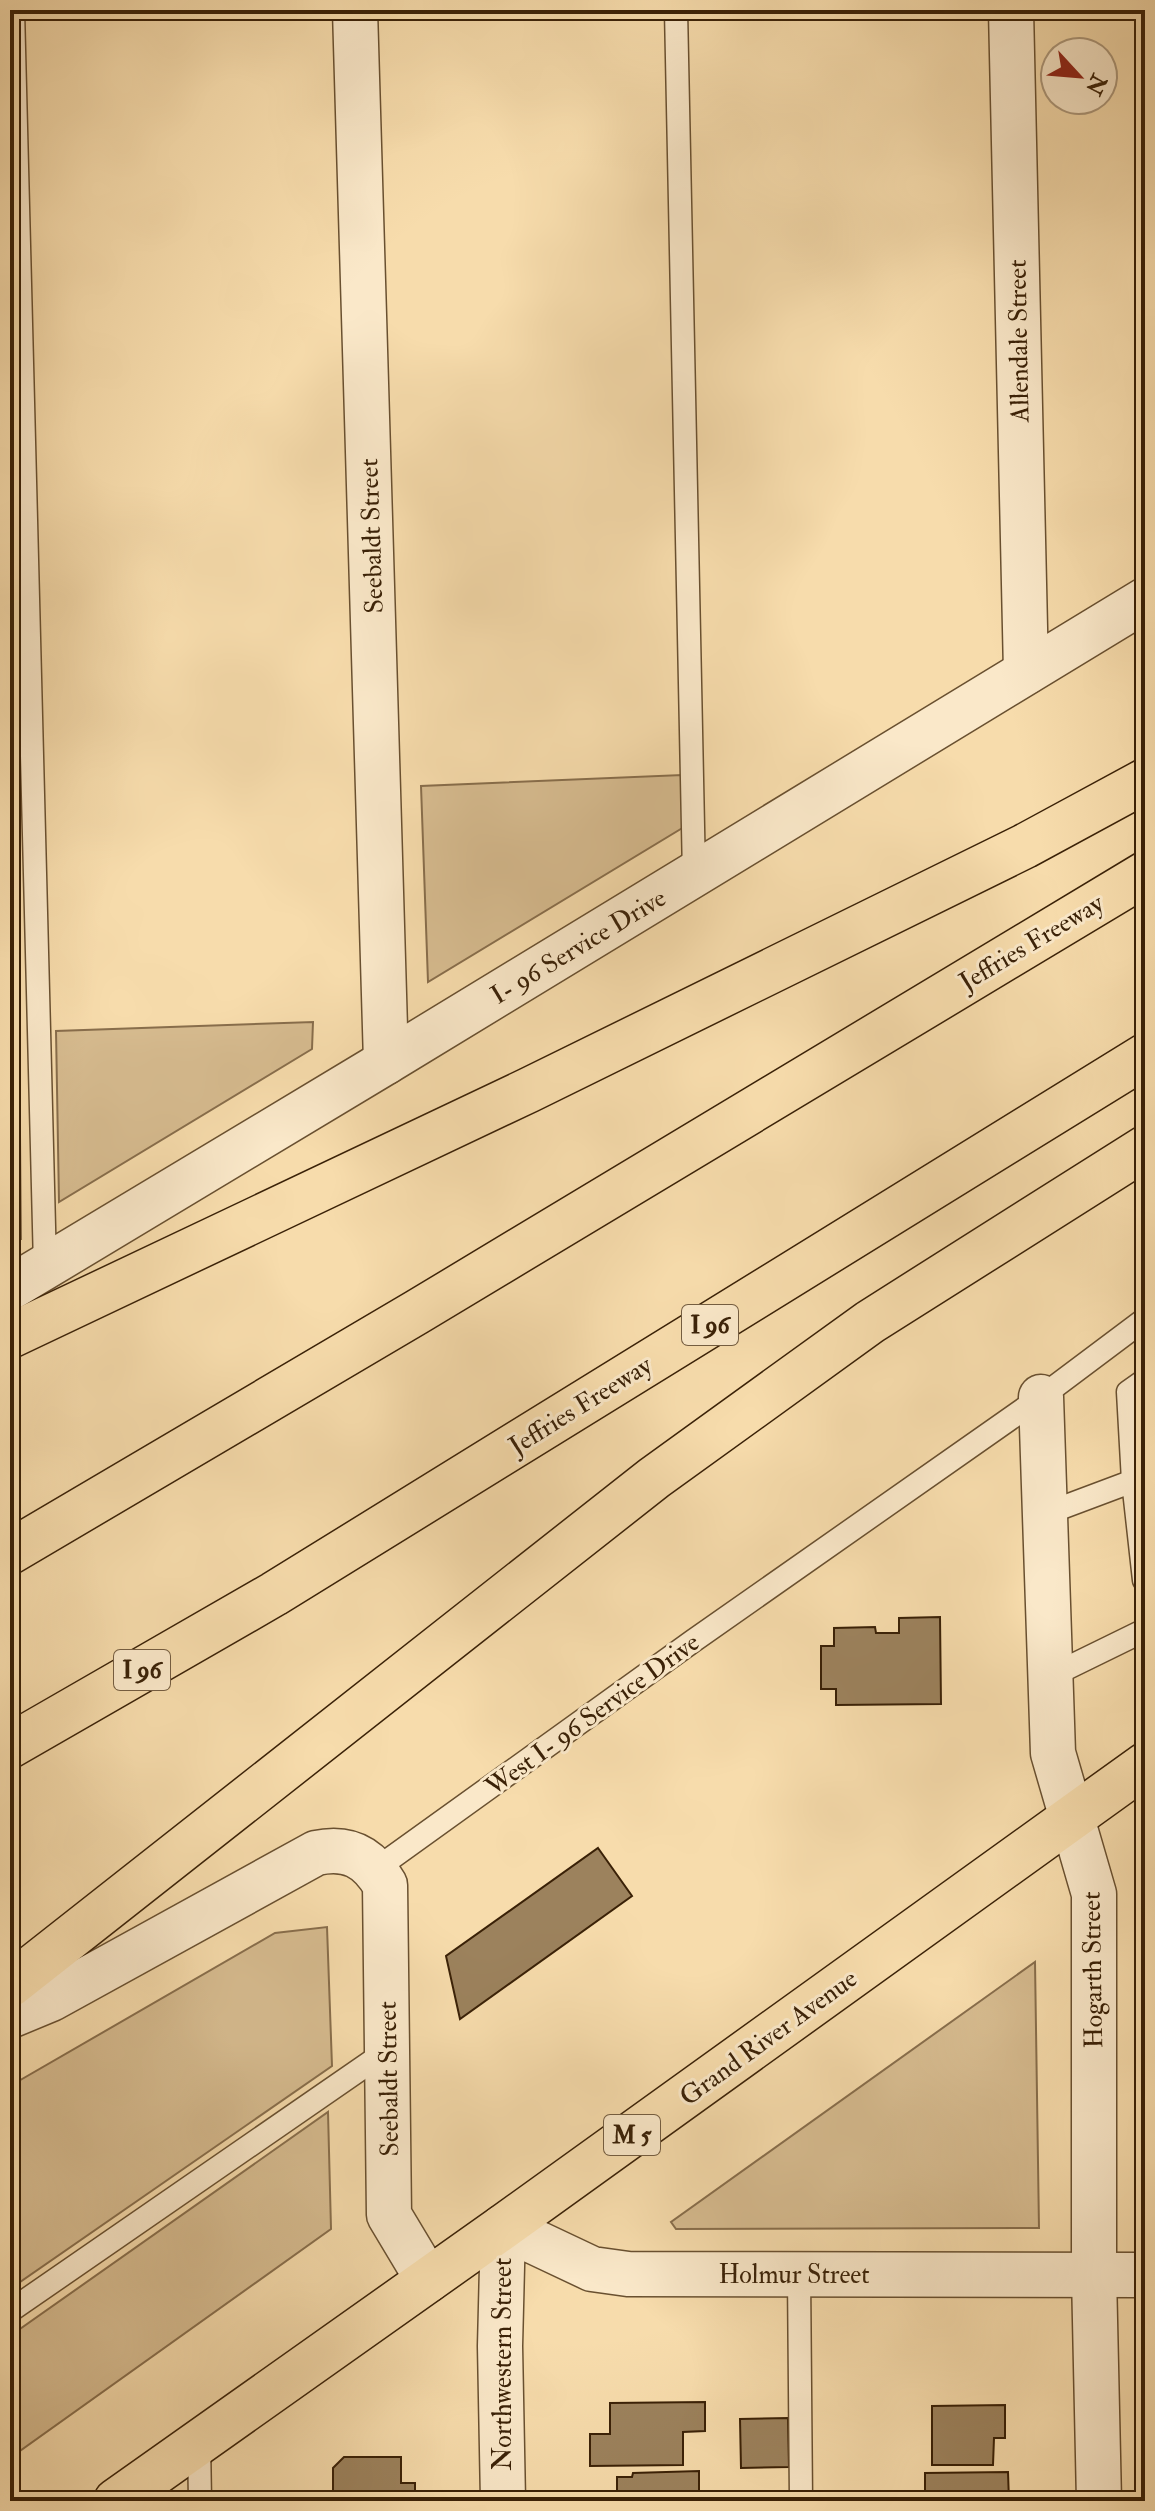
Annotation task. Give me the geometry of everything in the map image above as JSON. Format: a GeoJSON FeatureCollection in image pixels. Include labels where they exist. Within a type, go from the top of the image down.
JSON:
{"type":"FeatureCollection","features":[{"type":"Feature","properties":{"kind":"main road"},"geometry":{"type":"LineString","coordinates":[[10,1336],[529,1090],[1025,846],[1145,781]]}},
{"type":"Feature","properties":{"kind":"main road","name":"Jeffries Freeway"},"geometry":{"type":"LineString","coordinates":[[10,1552],[417,1312],[1145,874]]}},
{"type":"Feature","properties":{"kind":"main road","name":"Jeffries Freeway"},"geometry":{"type":"LineString","coordinates":[[10,1746],[274,1594],[1145,1056]]}},
{"type":"Feature","properties":{"kind":"main road"},"geometry":{"type":"LineString","coordinates":[[10,1985],[654,1478],[870,1322],[1145,1148]]}},
{"type":"Feature","properties":{"kind":"main road","name":"Grand River Avenue"},"geometry":{"type":"LineString","coordinates":[[116,2501],[1074,1819],[1145,1765]]}},
{"type":"Feature","properties":{"kind":"street","name":"Seebaldt Street"},"geometry":{"type":"LineString","coordinates":[[355,10],[386,1062]]}},
{"type":"Feature","properties":{"kind":"street","name":"Allendale Street"},"geometry":{"type":"LineString","coordinates":[[1011,10],[1026,672]]}},
{"type":"Feature","properties":{"kind":"street","name":"I- 96 Service Drive"},"geometry":{"type":"LineString","coordinates":[[20,1281],[1145,600]]}},
{"type":"Feature","properties":{"kind":"street","name":"Hogarth Street"},"geometry":{"type":"LineString","coordinates":[[1041,1397],[1053,1753],[1094,1894],[1094,2275],[1099,2501]]}},
{"type":"Feature","properties":{"kind":"street"},"geometry":{"type":"LineString","coordinates":[[10,2016],[51,1999],[316,1853],[331,1849],[347,1850],[376,1869]]}},
{"type":"Feature","properties":{"kind":"street","name":"Seebaldt Street"},"geometry":{"type":"LineString","coordinates":[[376,1869],[385,1885],[389,2215],[428,2280]]}},
{"type":"Feature","properties":{"kind":"street","name":"Holmur Street"},"geometry":{"type":"LineString","coordinates":[[503,2227],[592,2269],[628,2274],[1145,2275]]}},
{"type":"Feature","properties":{"kind":"street","name":"Northwestern Street"},"geometry":{"type":"LineString","coordinates":[[503,2227],[500,2346],[503,2501]]}},
{"type":"Feature","properties":{"kind":"lane"},"geometry":{"type":"LineString","coordinates":[[13,10],[20,1281]]}},
{"type":"Feature","properties":{"kind":"lane"},"geometry":{"type":"LineString","coordinates":[[676,10],[694,875]]}},
{"type":"Feature","properties":{"kind":"lane","name":"West I- 96 Service Drive"},"geometry":{"type":"LineString","coordinates":[[376,1869],[680,1650],[1041,1397],[1145,1319]]}},
{"type":"Feature","properties":{"kind":"lane"},"geometry":{"type":"LineString","coordinates":[[1145,1380],[1128,1392],[1133,1481],[1145,1585]]}},
{"type":"Feature","properties":{"kind":"lane"},"geometry":{"type":"LineString","coordinates":[[1045,1514],[1133,1481]]}},
{"type":"Feature","properties":{"kind":"lane"},"geometry":{"type":"LineString","coordinates":[[1051,1676],[1145,1630]]}},
{"type":"Feature","properties":{"kind":"lane"},"geometry":{"type":"LineString","coordinates":[[10,2311],[388,2050]]}},
{"type":"Feature","properties":{"kind":"lane"},"geometry":{"type":"LineString","coordinates":[[799,2275],[801,2501]]}},
{"type":"Feature","properties":{"kind":"lane"},"geometry":{"type":"LineString","coordinates":[[199,2442],[200,2501]]}},
{"type":"Feature","properties":{"kind":"shaded area"},"geometry":{"type":"Polygon","coordinates":[[[682,775],[684,827],[428,982],[421,786],[682,775]]]}},
{"type":"Feature","properties":{"kind":"shaded area"},"geometry":{"type":"Polygon","coordinates":[[[313,1022],[312,1049],[59,1202],[56,1031],[313,1022]]]}},
{"type":"Feature","properties":{"kind":"shaded area"},"geometry":{"type":"Polygon","coordinates":[[[10,1033],[19,1033],[21,1239],[10,1239],[10,1033]]]}},
{"type":"Feature","properties":{"kind":"shaded area"},"geometry":{"type":"Polygon","coordinates":[[[327,1927],[332,2066],[10,2289],[10,2086],[275,1933],[327,1927]]]}},
{"type":"Feature","properties":{"kind":"shaded area"},"geometry":{"type":"Polygon","coordinates":[[[1035,1962],[1039,2228],[676,2229],[671,2222],[1035,1962]]]}},
{"type":"Feature","properties":{"kind":"shaded area"},"geometry":{"type":"Polygon","coordinates":[[[328,2112],[331,2229],[10,2458],[10,2336],[328,2112]]]}},
{"type":"Feature","properties":{"kind":"building"},"geometry":{"type":"Polygon","coordinates":[[[940,1617],[941,1704],[836,1705],[836,1689],[821,1689],[821,1646],[834,1646],[834,1628],[875,1627],[876,1633],[899,1633],[899,1618],[940,1617]]]}},
{"type":"Feature","properties":{"kind":"building"},"geometry":{"type":"Polygon","coordinates":[[[598,1848],[632,1896],[460,2019],[446,1956],[598,1848]]]}},
{"type":"Feature","properties":{"kind":"building"},"geometry":{"type":"Polygon","coordinates":[[[705,2402],[705,2431],[683,2432],[683,2465],[590,2466],[590,2434],[610,2434],[610,2403],[705,2402]]]}},
{"type":"Feature","properties":{"kind":"building"},"geometry":{"type":"Polygon","coordinates":[[[1005,2405],[1005,2438],[994,2438],[993,2465],[932,2465],[932,2406],[1005,2405]]]}},
{"type":"Feature","properties":{"kind":"building"},"geometry":{"type":"Polygon","coordinates":[[[788,2418],[789,2467],[741,2468],[740,2419],[788,2418]]]}},
{"type":"Feature","properties":{"kind":"building"},"geometry":{"type":"Polygon","coordinates":[[[344,2457],[401,2457],[401,2483],[415,2483],[415,2501],[333,2501],[333,2468],[344,2457]]]}},
{"type":"Feature","properties":{"kind":"building"},"geometry":{"type":"Polygon","coordinates":[[[699,2471],[699,2501],[617,2501],[617,2477],[632,2477],[633,2473],[699,2471]]]}},
{"type":"Feature","properties":{"kind":"building"},"geometry":{"type":"Polygon","coordinates":[[[1008,2472],[1009,2501],[925,2501],[925,2473],[1008,2472]]]}}]}
